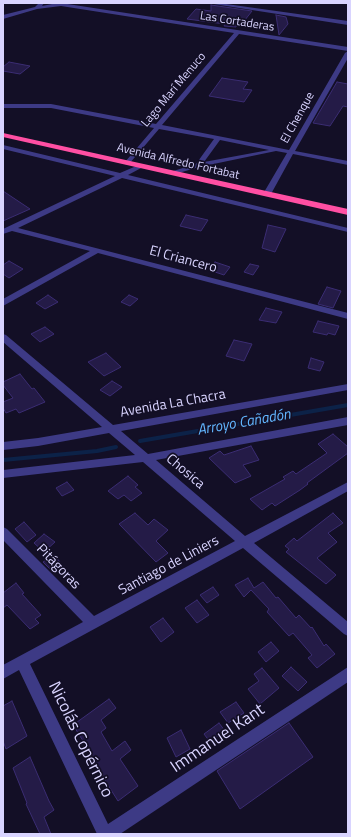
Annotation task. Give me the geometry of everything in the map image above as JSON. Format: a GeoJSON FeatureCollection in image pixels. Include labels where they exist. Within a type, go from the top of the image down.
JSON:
{"type":"FeatureCollection","features":[{"type":"Feature","properties":{"kind":"highway","name":"Avenida Alfredo Fortabat"},"geometry":{"type":"LineString","coordinates":[[3,135],[348,212]]}},
{"type":"Feature","properties":{"kind":"street"},"geometry":{"type":"LineString","coordinates":[[38,8],[42,5],[42,3]]}},
{"type":"Feature","properties":{"kind":"street","name":"Las Cortaderas"},"geometry":{"type":"LineString","coordinates":[[52,3],[348,49]]}},
{"type":"Feature","properties":{"kind":"street"},"geometry":{"type":"LineString","coordinates":[[90,9],[98,3]]}},
{"type":"Feature","properties":{"kind":"street"},"geometry":{"type":"LineString","coordinates":[[209,3],[348,23]]}},
{"type":"Feature","properties":{"kind":"street"},"geometry":{"type":"LineString","coordinates":[[3,17],[38,8],[66,5]]}},
{"type":"Feature","properties":{"kind":"street","name":"Lago Marí Menuco"},"geometry":{"type":"LineString","coordinates":[[127,163],[238,32]]}},
{"type":"Feature","properties":{"kind":"street","name":"El Chenque"},"geometry":{"type":"LineString","coordinates":[[267,194],[348,53]]}},
{"type":"Feature","properties":{"kind":"street"},"geometry":{"type":"LineString","coordinates":[[3,106],[51,106],[348,163]]}},
{"type":"Feature","properties":{"kind":"street"},"geometry":{"type":"LineString","coordinates":[[198,165],[218,138]]}},
{"type":"Feature","properties":{"kind":"street"},"geometry":{"type":"LineString","coordinates":[[3,147],[348,230]]}},
{"type":"Feature","properties":{"kind":"street"},"geometry":{"type":"LineString","coordinates":[[172,173],[198,165],[278,150]]}},
{"type":"Feature","properties":{"kind":"street"},"geometry":{"type":"LineString","coordinates":[[7,230],[141,166]]}},
{"type":"Feature","properties":{"kind":"street","name":"El Criancero"},"geometry":{"type":"LineString","coordinates":[[7,230],[96,251],[348,316]]}},
{"type":"Feature","properties":{"kind":"street"},"geometry":{"type":"LineString","coordinates":[[3,303],[96,251]]}},
{"type":"Feature","properties":{"kind":"street","name":"Chosica"},"geometry":{"type":"LineString","coordinates":[[3,337],[348,630]]}},
{"type":"Feature","properties":{"kind":"street","name":"Avenida La Chacra"},"geometry":{"type":"LineString","coordinates":[[3,446],[112,430],[348,387]]}},
{"type":"Feature","properties":{"kind":"street"},"geometry":{"type":"LineString","coordinates":[[3,474],[146,458],[348,421]]}},
{"type":"Feature","properties":{"kind":"street","name":"Santiago de Liniers"},"geometry":{"type":"LineString","coordinates":[[3,672],[92,623],[346,489]]}},
{"type":"Feature","properties":{"kind":"street","name":"Pitágoras"},"geometry":{"type":"LineString","coordinates":[[3,532],[92,623]]}},
{"type":"Feature","properties":{"kind":"street","name":"Nicolás Copérnico"},"geometry":{"type":"LineString","coordinates":[[22,662],[106,834]]}},
{"type":"Feature","properties":{"kind":"street","name":"Immanuel Kant"},"geometry":{"type":"LineString","coordinates":[[106,834],[348,674]]}},
{"type":"Feature","properties":{"kind":"building"},"geometry":{"type":"Polygon","coordinates":[[[211,5],[252,11],[241,25],[237,25],[236,27],[187,19],[196,9],[211,11],[211,5]]]}},
{"type":"Feature","properties":{"kind":"building"},"geometry":{"type":"Polygon","coordinates":[[[276,15],[286,17],[288,24],[279,35],[276,15]]]}},
{"type":"Feature","properties":{"kind":"building"},"geometry":{"type":"Polygon","coordinates":[[[9,62],[30,66],[20,74],[3,71],[3,67],[9,62]]]}},
{"type":"Feature","properties":{"kind":"building"},"geometry":{"type":"Polygon","coordinates":[[[222,78],[248,82],[243,89],[252,90],[244,102],[209,96],[222,78]]]}},
{"type":"Feature","properties":{"kind":"building"},"geometry":{"type":"Polygon","coordinates":[[[337,82],[348,84],[348,107],[343,106],[330,126],[313,123],[337,82]]]}},
{"type":"Feature","properties":{"kind":"building"},"geometry":{"type":"Polygon","coordinates":[[[3,191],[30,209],[3,221],[3,191]]]}},
{"type":"Feature","properties":{"kind":"building"},"geometry":{"type":"Polygon","coordinates":[[[186,215],[208,220],[201,231],[180,226],[186,215]]]}},
{"type":"Feature","properties":{"kind":"building"},"geometry":{"type":"Polygon","coordinates":[[[268,225],[286,229],[275,252],[262,248],[268,225]]]}},
{"type":"Feature","properties":{"kind":"building"},"geometry":{"type":"Polygon","coordinates":[[[9,261],[23,269],[9,278],[3,274],[3,265],[9,261]]]}},
{"type":"Feature","properties":{"kind":"building"},"geometry":{"type":"Polygon","coordinates":[[[215,262],[230,267],[224,275],[209,270],[215,262]]]}},
{"type":"Feature","properties":{"kind":"building"},"geometry":{"type":"Polygon","coordinates":[[[250,264],[259,266],[253,275],[244,272],[250,264]]]}},
{"type":"Feature","properties":{"kind":"building"},"geometry":{"type":"Polygon","coordinates":[[[327,287],[341,291],[333,308],[318,304],[327,287]]]}},
{"type":"Feature","properties":{"kind":"building"},"geometry":{"type":"Polygon","coordinates":[[[48,295],[58,302],[45,309],[36,303],[48,295]]]}},
{"type":"Feature","properties":{"kind":"building"},"geometry":{"type":"Polygon","coordinates":[[[129,295],[138,299],[130,306],[121,302],[129,295]]]}},
{"type":"Feature","properties":{"kind":"building"},"geometry":{"type":"Polygon","coordinates":[[[266,308],[282,312],[276,323],[259,320],[266,308]]]}},
{"type":"Feature","properties":{"kind":"building"},"geometry":{"type":"Polygon","coordinates":[[[318,321],[339,326],[335,335],[313,332],[318,321]]]}},
{"type":"Feature","properties":{"kind":"building"},"geometry":{"type":"Polygon","coordinates":[[[45,327],[54,334],[40,342],[31,334],[45,327]]]}},
{"type":"Feature","properties":{"kind":"building"},"geometry":{"type":"Polygon","coordinates":[[[234,340],[252,344],[244,361],[226,356],[234,340]]]}},
{"type":"Feature","properties":{"kind":"building"},"geometry":{"type":"Polygon","coordinates":[[[106,353],[121,367],[104,376],[88,362],[106,353]]]}},
{"type":"Feature","properties":{"kind":"building"},"geometry":{"type":"Polygon","coordinates":[[[311,358],[324,362],[320,371],[308,368],[311,358]]]}},
{"type":"Feature","properties":{"kind":"building"},"geometry":{"type":"Polygon","coordinates":[[[20,374],[45,402],[19,413],[16,409],[6,413],[3,408],[3,402],[13,398],[3,385],[3,382],[20,374]]]}},
{"type":"Feature","properties":{"kind":"building"},"geometry":{"type":"Polygon","coordinates":[[[112,381],[122,387],[110,396],[100,390],[112,381]]]}},
{"type":"Feature","properties":{"kind":"building"},"geometry":{"type":"Polygon","coordinates":[[[333,434],[348,447],[348,453],[307,483],[308,484],[300,490],[275,506],[272,503],[262,510],[250,499],[285,479],[283,477],[293,471],[296,474],[327,453],[318,444],[333,434]]]}},
{"type":"Feature","properties":{"kind":"building"},"geometry":{"type":"Polygon","coordinates":[[[251,446],[259,460],[243,465],[251,476],[235,483],[209,458],[220,451],[224,455],[251,446]]]}},
{"type":"Feature","properties":{"kind":"building"},"geometry":{"type":"Polygon","coordinates":[[[128,476],[138,485],[135,487],[142,493],[131,501],[124,495],[118,499],[108,491],[128,476]]]}},
{"type":"Feature","properties":{"kind":"building"},"geometry":{"type":"Polygon","coordinates":[[[67,482],[74,490],[62,496],[56,488],[67,482]]]}},
{"type":"Feature","properties":{"kind":"building"},"geometry":{"type":"Polygon","coordinates":[[[135,513],[148,525],[154,519],[168,530],[156,541],[168,553],[156,562],[119,524],[135,513]]]}},
{"type":"Feature","properties":{"kind":"building"},"geometry":{"type":"Polygon","coordinates":[[[333,513],[343,523],[328,533],[337,542],[317,558],[336,575],[326,584],[286,552],[289,549],[285,546],[294,538],[297,541],[333,513]]]}},
{"type":"Feature","properties":{"kind":"building"},"geometry":{"type":"Polygon","coordinates":[[[24,522],[36,535],[27,542],[15,529],[24,522]]]}},
{"type":"Feature","properties":{"kind":"building"},"geometry":{"type":"Polygon","coordinates":[[[44,534],[55,542],[44,552],[34,543],[44,534]]]}},
{"type":"Feature","properties":{"kind":"building"},"geometry":{"type":"Polygon","coordinates":[[[54,555],[60,562],[50,569],[43,562],[54,555]]]}},
{"type":"Feature","properties":{"kind":"building"},"geometry":{"type":"Polygon","coordinates":[[[248,578],[254,588],[263,582],[276,598],[278,597],[296,618],[299,615],[311,628],[312,627],[324,646],[326,644],[335,654],[317,668],[308,658],[312,655],[293,633],[289,636],[267,612],[269,609],[251,590],[244,597],[235,585],[248,578]]]}},
{"type":"Feature","properties":{"kind":"building"},"geometry":{"type":"Polygon","coordinates":[[[16,583],[24,593],[22,594],[41,615],[35,619],[39,623],[30,629],[7,605],[3,608],[3,593],[16,583]]]}},
{"type":"Feature","properties":{"kind":"building"},"geometry":{"type":"Polygon","coordinates":[[[213,587],[219,595],[207,603],[200,595],[213,587]]]}},
{"type":"Feature","properties":{"kind":"building"},"geometry":{"type":"Polygon","coordinates":[[[197,600],[209,615],[197,623],[185,608],[197,600]]]}},
{"type":"Feature","properties":{"kind":"building"},"geometry":{"type":"Polygon","coordinates":[[[163,618],[174,632],[161,642],[150,627],[163,618]]]}},
{"type":"Feature","properties":{"kind":"building"},"geometry":{"type":"Polygon","coordinates":[[[271,642],[279,651],[266,662],[258,652],[271,642]]]}},
{"type":"Feature","properties":{"kind":"building"},"geometry":{"type":"Polygon","coordinates":[[[291,667],[307,682],[298,691],[282,676],[291,667]]]}},
{"type":"Feature","properties":{"kind":"building"},"geometry":{"type":"Polygon","coordinates":[[[262,668],[279,688],[260,704],[248,689],[259,681],[254,674],[262,668]]]}},
{"type":"Feature","properties":{"kind":"building"},"geometry":{"type":"Polygon","coordinates":[[[109,699],[116,708],[101,720],[106,728],[101,732],[112,751],[125,741],[131,750],[120,759],[138,786],[118,801],[96,766],[93,769],[87,758],[92,755],[73,725],[109,699]]]}},
{"type":"Feature","properties":{"kind":"building"},"geometry":{"type":"Polygon","coordinates":[[[12,701],[27,736],[6,749],[3,741],[3,706],[12,701]]]}},
{"type":"Feature","properties":{"kind":"building"},"geometry":{"type":"Polygon","coordinates":[[[236,702],[244,713],[228,723],[220,712],[236,702]]]}},
{"type":"Feature","properties":{"kind":"building"},"geometry":{"type":"Polygon","coordinates":[[[219,723],[225,731],[210,742],[204,734],[219,723]]]}},
{"type":"Feature","properties":{"kind":"building"},"geometry":{"type":"Polygon","coordinates":[[[289,723],[313,757],[240,809],[217,771],[289,723]]]}},
{"type":"Feature","properties":{"kind":"building"},"geometry":{"type":"Polygon","coordinates":[[[181,730],[190,749],[176,757],[167,738],[181,730]]]}},
{"type":"Feature","properties":{"kind":"building"},"geometry":{"type":"Polygon","coordinates":[[[30,757],[54,810],[44,817],[51,834],[40,834],[26,804],[27,803],[13,768],[30,757]]]}},
{"type":"Feature","properties":{"kind":"waterway","name":"Arroyo Cañadón"},"geometry":{"type":"LineString","coordinates":[[140,441],[348,405]]}},
{"type":"Feature","properties":{"kind":"waterway","name":"Arroyo Cañadón"},"geometry":{"type":"LineString","coordinates":[[3,460],[97,451],[116,447]]}}]}
